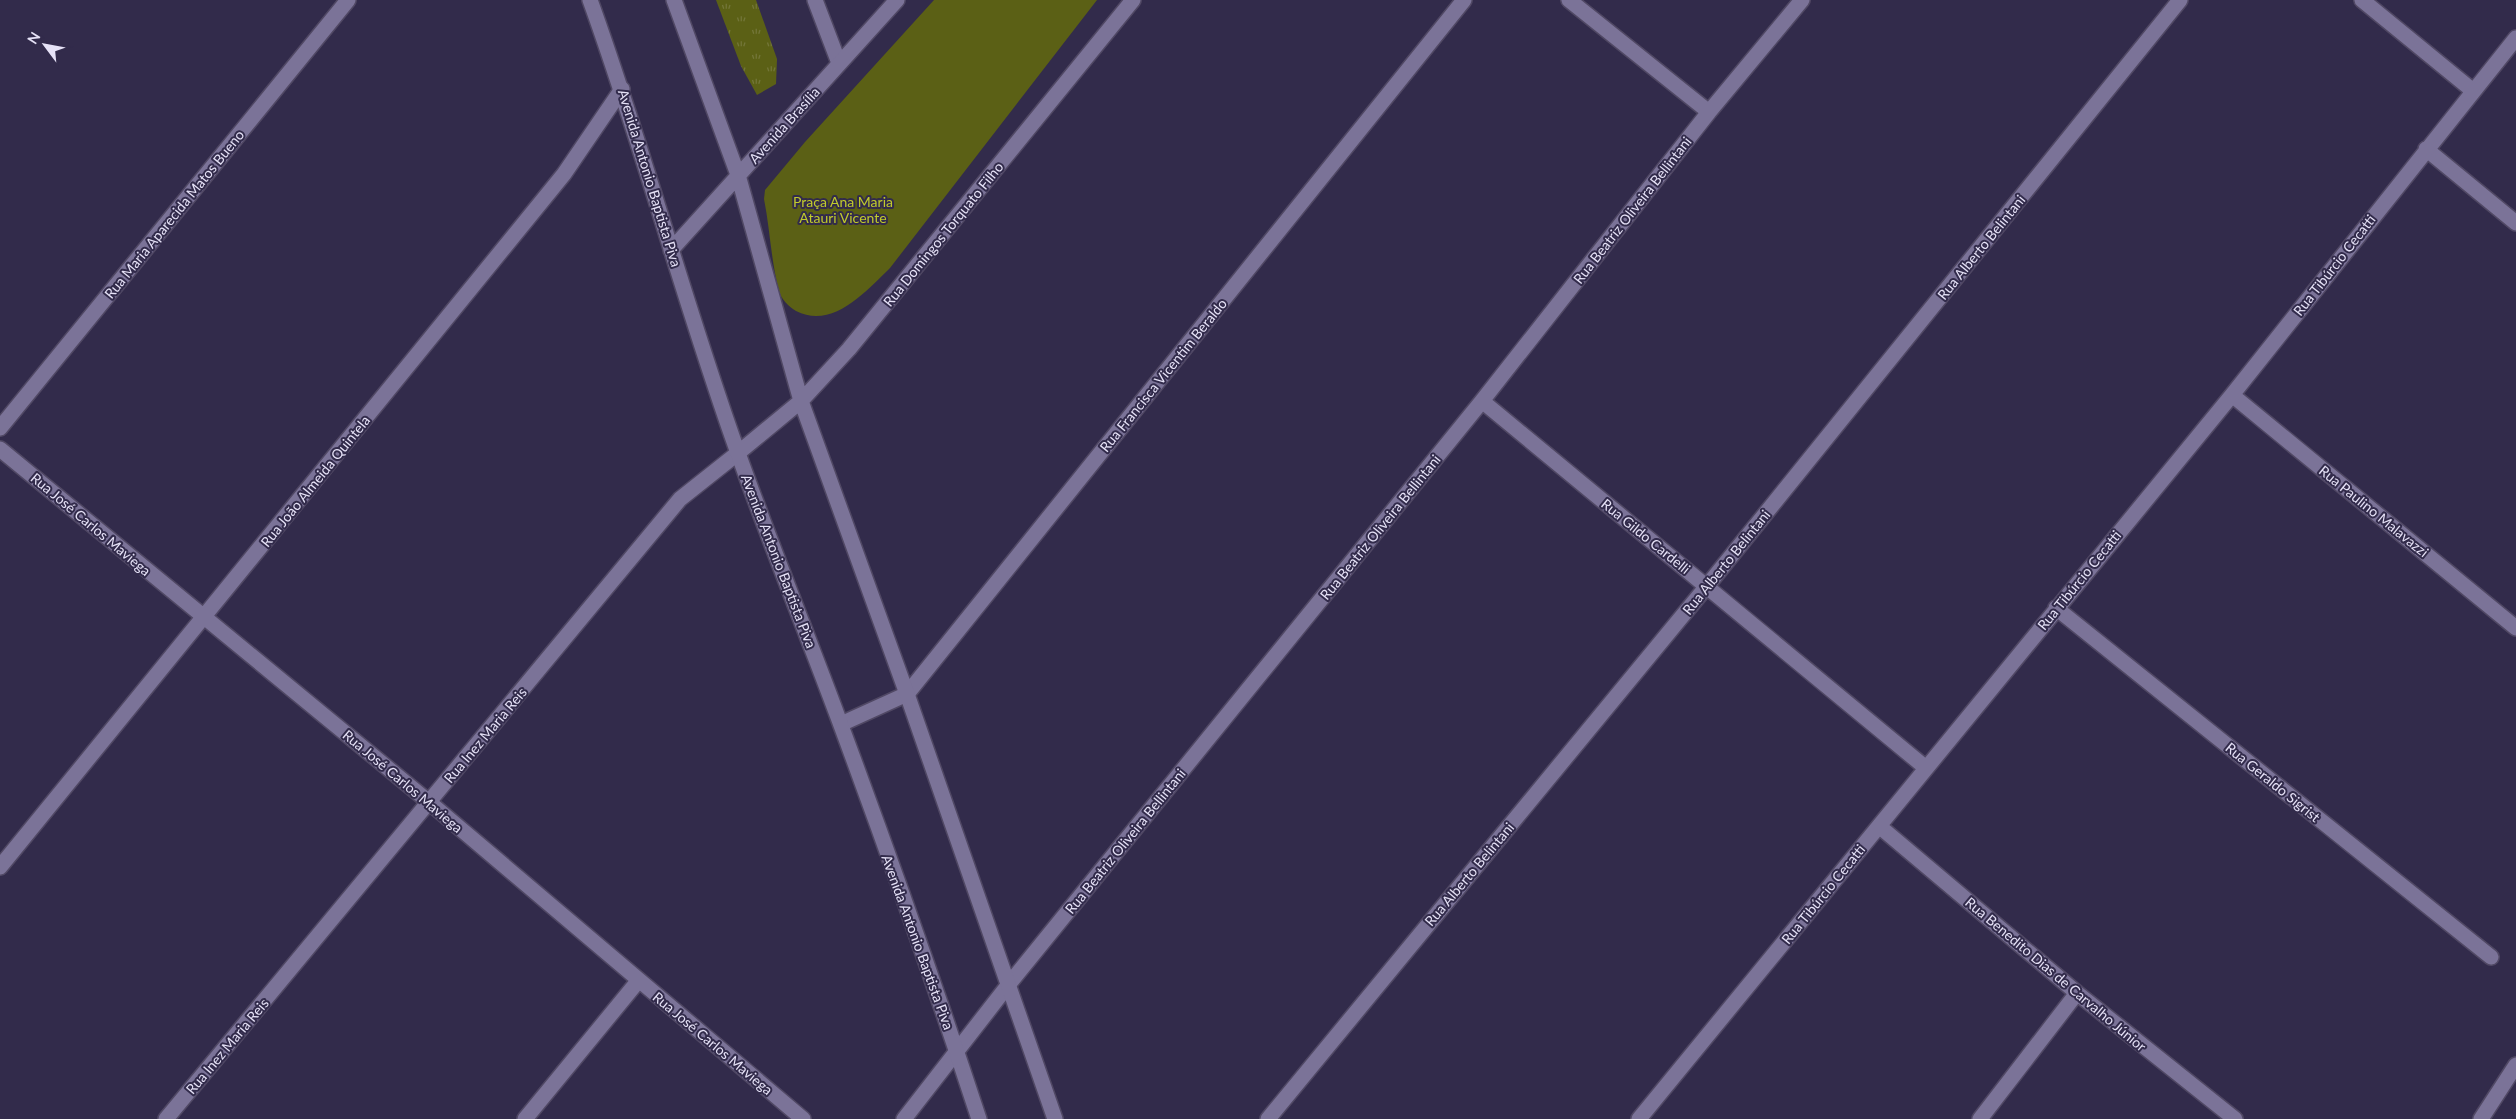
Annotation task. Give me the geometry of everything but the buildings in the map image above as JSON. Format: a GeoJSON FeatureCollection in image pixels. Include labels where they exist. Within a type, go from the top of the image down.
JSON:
{"type":"FeatureCollection","features":[{"type":"Feature","properties":{"kind":"street","name":"Rua Maria Aparecida Matos Bueno"},"geometry":{"type":"LineString","coordinates":[[0,428],[348,0]]}},
{"type":"Feature","properties":{"kind":"street","name":"Avenida Antonio Baptista Piva"},"geometry":{"type":"LineString","coordinates":[[590,0],[622,89],[671,250],[738,453],[840,724],[979,1119]]}},
{"type":"Feature","properties":{"kind":"street"},"geometry":{"type":"LineString","coordinates":[[674,0],[738,175],[801,400],[907,694],[1056,1119]]}},
{"type":"Feature","properties":{"kind":"street"},"geometry":{"type":"LineString","coordinates":[[816,0],[839,63]]}},
{"type":"Feature","properties":{"kind":"street","name":"Avenida Brasília"},"geometry":{"type":"LineString","coordinates":[[671,250],[896,0]]}},
{"type":"Feature","properties":{"kind":"street","name":"Rua Domingos Torquato Filho"},"geometry":{"type":"LineString","coordinates":[[738,453],[801,400],[850,349],[1133,0]]}},
{"type":"Feature","properties":{"kind":"street","name":"Rua Francisca Vicentim Beraldo"},"geometry":{"type":"LineString","coordinates":[[840,724],[907,694],[1464,0]]}},
{"type":"Feature","properties":{"kind":"street"},"geometry":{"type":"LineString","coordinates":[[1568,0],[1709,112]]}},
{"type":"Feature","properties":{"kind":"street","name":"Rua Beatriz Oliveira Bellintani"},"geometry":{"type":"LineString","coordinates":[[904,1119],[1009,984],[1482,401],[1709,112],[1802,0]]}},
{"type":"Feature","properties":{"kind":"street","name":"Rua Alberto Belintani"},"geometry":{"type":"LineString","coordinates":[[1268,1119],[1707,586],[2180,0]]}},
{"type":"Feature","properties":{"kind":"street"},"geometry":{"type":"LineString","coordinates":[[2362,0],[2472,90]]}},
{"type":"Feature","properties":{"kind":"street","name":"Rua Tibúrcio Cecatti"},"geometry":{"type":"LineString","coordinates":[[1639,1119],[2232,394],[2472,90],[2516,38]]}},
{"type":"Feature","properties":{"kind":"street","name":"Rua João Almeida Quintela"},"geometry":{"type":"LineString","coordinates":[[0,867],[205,618],[564,174],[622,89]]}},
{"type":"Feature","properties":{"kind":"street"},"geometry":{"type":"LineString","coordinates":[[2426,149],[2516,223]]}},
{"type":"Feature","properties":{"kind":"street","name":"Rua Paulino Malavazzi"},"geometry":{"type":"LineString","coordinates":[[2232,394],[2516,628]]}},
{"type":"Feature","properties":{"kind":"street","name":"Rua Gildo Cardelli"},"geometry":{"type":"LineString","coordinates":[[1482,401],[1926,768]]}},
{"type":"Feature","properties":{"kind":"street","name":"Rua José Carlos Maviega"},"geometry":{"type":"LineString","coordinates":[[0,449],[429,802],[803,1119]]}},
{"type":"Feature","properties":{"kind":"street","name":"Rua Inez Maria Reis"},"geometry":{"type":"LineString","coordinates":[[166,1119],[680,499],[738,453]]}},
{"type":"Feature","properties":{"kind":"street","name":"Rua Geraldo Sigrist"},"geometry":{"type":"LineString","coordinates":[[2056,608],[2491,957]]}},
{"type":"Feature","properties":{"kind":"street","name":"Rua Benedito Dias de Carvalho Júnior"},"geometry":{"type":"LineString","coordinates":[[1879,826],[2077,993],[2235,1119]]}},
{"type":"Feature","properties":{"kind":"street"},"geometry":{"type":"LineString","coordinates":[[525,1119],[639,980]]}},
{"type":"Feature","properties":{"kind":"street"},"geometry":{"type":"LineString","coordinates":[[1980,1119],[2077,993]]}},
{"type":"Feature","properties":{"kind":"street"},"geometry":{"type":"LineString","coordinates":[[2481,1119],[2516,1064]]}},
{"type":"Feature","properties":{"kind":"green space"},"geometry":{"type":"Polygon","coordinates":[[[716,0],[756,0],[777,59],[776,84],[757,95],[741,66],[716,0]]]}},
{"type":"Feature","properties":{"kind":"green space","name":"Praça Ana Maria Atauri Vicente"},"geometry":{"type":"Polygon","coordinates":[[[934,0],[1097,0],[890,268],[859,297],[836,312],[823,316],[810,316],[796,311],[786,302],[779,291],[764,199],[765,190],[805,142],[934,0]]]}}]}
